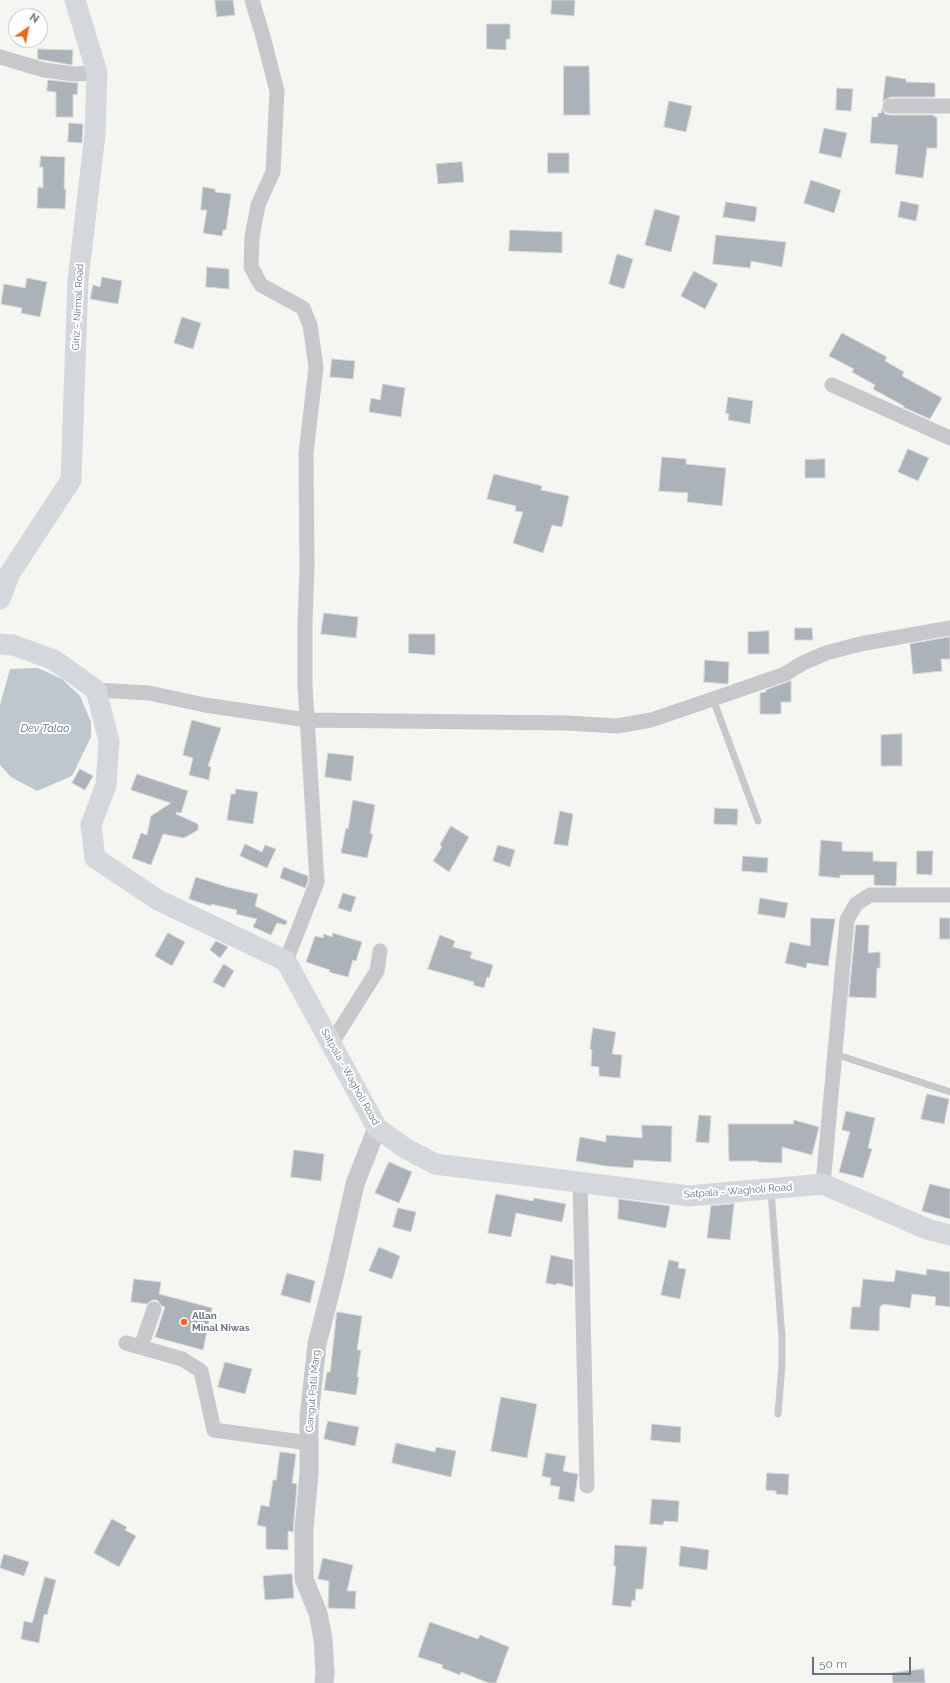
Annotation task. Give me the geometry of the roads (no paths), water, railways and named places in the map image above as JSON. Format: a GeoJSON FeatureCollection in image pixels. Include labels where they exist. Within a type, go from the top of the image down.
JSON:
{"type":"FeatureCollection","features":[{"type":"Feature","properties":{"kind":"main road","name":"Giriz - Nirmal Road"},"geometry":{"type":"LineString","coordinates":[[0,599],[10,573],[71,480],[78,280],[95,134],[97,73],[75,0]]}},
{"type":"Feature","properties":{"kind":"main road"},"geometry":{"type":"LineString","coordinates":[[0,644],[13,645],[54,660],[96,690],[109,741],[106,785],[91,825],[95,858],[158,900],[286,961]]}},
{"type":"Feature","properties":{"kind":"main road","name":"Satpala - Wagholi Road"},"geometry":{"type":"LineString","coordinates":[[286,961],[377,1128],[404,1148],[435,1164],[689,1196],[823,1184],[927,1229],[950,1235]]}},
{"type":"Feature","properties":{"kind":"street"},"geometry":{"type":"LineString","coordinates":[[252,0],[277,91],[273,172],[258,205],[252,237],[251,267],[262,285],[303,308],[310,325],[316,367],[306,453],[308,569],[305,621],[305,686],[317,882],[286,961]]}},
{"type":"Feature","properties":{"kind":"street"},"geometry":{"type":"LineString","coordinates":[[0,57],[44,70],[74,74],[97,73]]}},
{"type":"Feature","properties":{"kind":"street"},"geometry":{"type":"LineString","coordinates":[[890,106],[950,106]]}},
{"type":"Feature","properties":{"kind":"street"},"geometry":{"type":"LineString","coordinates":[[832,385],[950,438]]}},
{"type":"Feature","properties":{"kind":"street"},"geometry":{"type":"LineString","coordinates":[[96,690],[149,693],[205,705],[307,720],[559,723],[617,726],[651,720],[786,674],[803,663],[826,653],[860,644],[950,628]]}},
{"type":"Feature","properties":{"kind":"street"},"geometry":{"type":"LineString","coordinates":[[823,1184],[847,920],[856,904],[870,895],[950,895]]}},
{"type":"Feature","properties":{"kind":"street"},"geometry":{"type":"LineString","coordinates":[[331,1044],[377,971],[380,951]]}},
{"type":"Feature","properties":{"kind":"street","name":"Gangut Patil Marg"},"geometry":{"type":"LineString","coordinates":[[324,1683],[325,1673],[323,1639],[318,1613],[304,1579],[304,1529],[310,1473],[309,1417],[317,1344],[355,1184],[377,1128]]}},
{"type":"Feature","properties":{"kind":"street"},"geometry":{"type":"LineString","coordinates":[[580,1182],[587,1486]]}},
{"type":"Feature","properties":{"kind":"street"},"geometry":{"type":"LineString","coordinates":[[141,1347],[154,1309]]}},
{"type":"Feature","properties":{"kind":"street"},"geometry":{"type":"LineString","coordinates":[[126,1343],[182,1359],[201,1371],[214,1430],[310,1443]]}},
{"type":"Feature","properties":{"kind":"lane"},"geometry":{"type":"LineString","coordinates":[[713,699],[758,821]]}},
{"type":"Feature","properties":{"kind":"lane"},"geometry":{"type":"LineString","coordinates":[[834,1054],[950,1092]]}},
{"type":"Feature","properties":{"kind":"lane"},"geometry":{"type":"LineString","coordinates":[[771,1189],[782,1337],[782,1364],[778,1414]]}},
{"type":"Feature","properties":{"kind":"water","name":"Dev Talao"},"geometry":{"type":"Polygon","coordinates":[[[38,668],[62,679],[80,696],[91,722],[91,737],[72,776],[37,791],[11,777],[0,765],[0,705],[10,669],[38,668]]]}},
{"type":"Feature","properties":{"kind":"place","name":"Allan Minal Niwas"},"geometry":{"type":"Point","coordinates":[184,1322]}}]}
